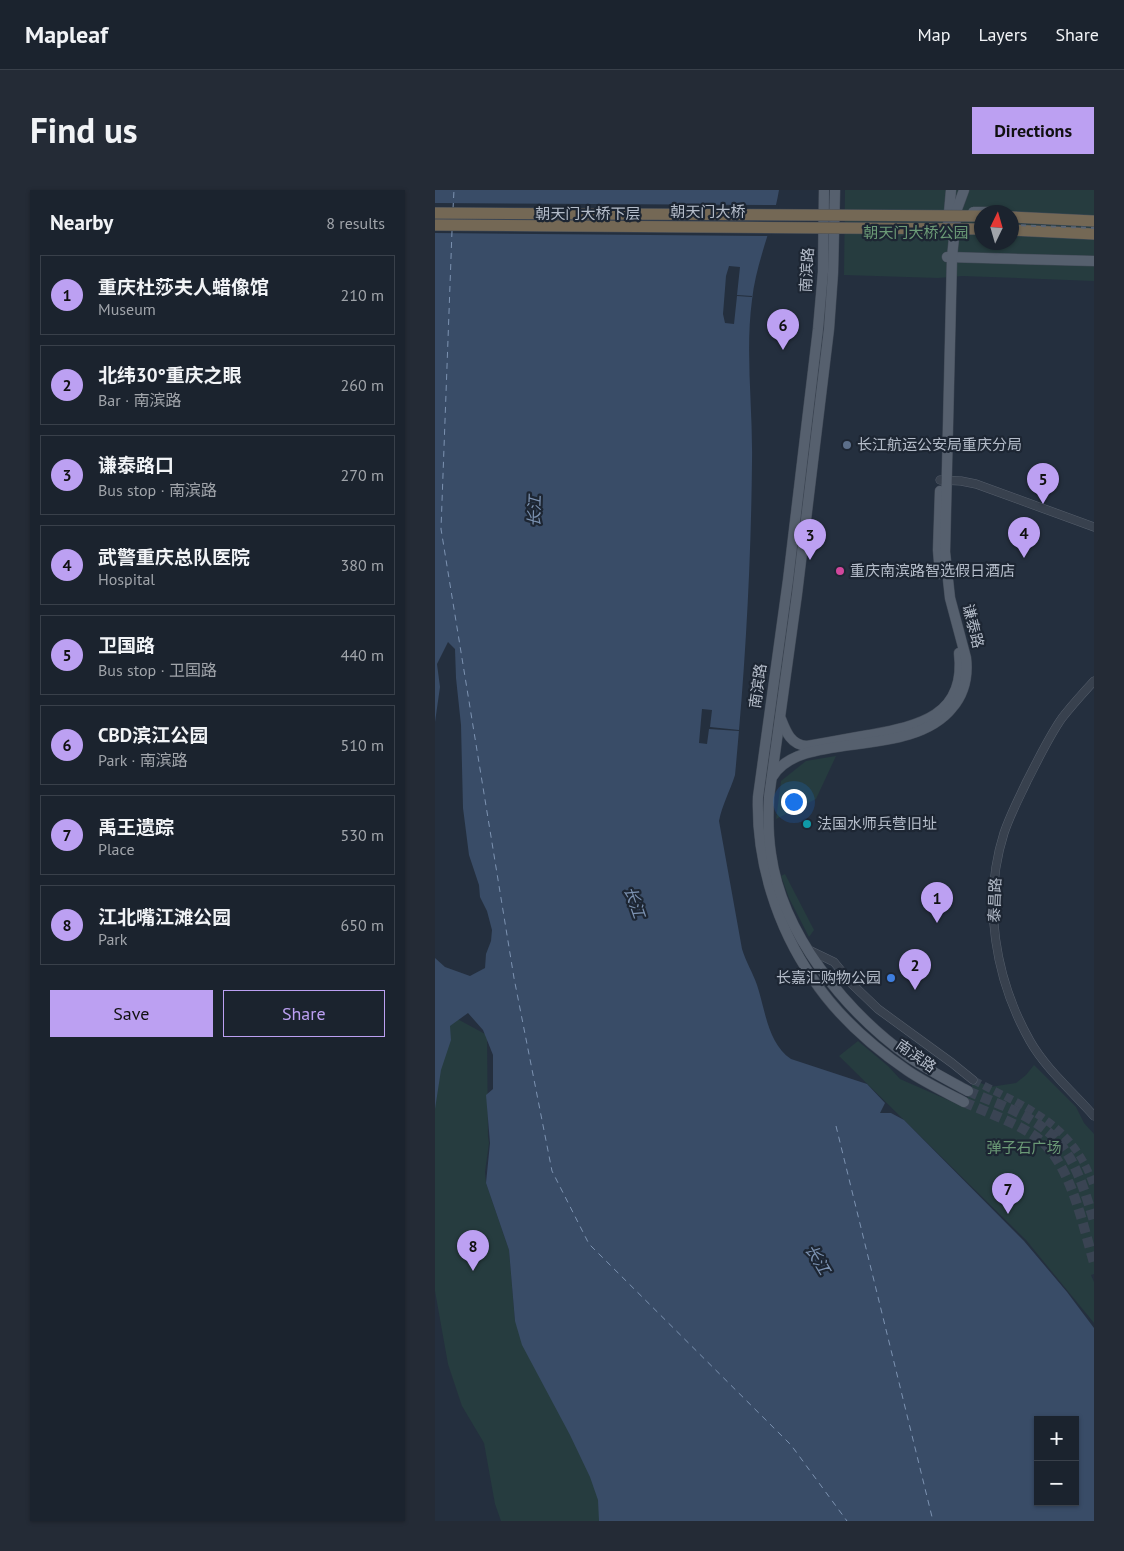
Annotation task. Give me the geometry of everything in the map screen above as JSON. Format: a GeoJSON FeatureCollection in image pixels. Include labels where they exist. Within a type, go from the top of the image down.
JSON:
{"type":"FeatureCollection","features":[{"type":"Feature","properties":{"kind":"highway","name":"朝天门大桥"},"geometry":{"type":"LineString","coordinates":[[435,213],[974,216]]}},
{"type":"Feature","properties":{"kind":"highway"},"geometry":{"type":"LineString","coordinates":[[1019,217],[1094,221]]}},
{"type":"Feature","properties":{"kind":"highway","name":"朝天门大桥"},"geometry":{"type":"LineString","coordinates":[[435,226],[974,231]]}},
{"type":"Feature","properties":{"kind":"highway"},"geometry":{"type":"LineString","coordinates":[[1019,232],[1094,235]]}},
{"type":"Feature","properties":{"kind":"main road","name":"南滨路"},"geometry":{"type":"LineString","coordinates":[[824,190],[823,272],[819,329],[758,797],[762,856],[776,907],[787,933],[813,980],[848,1020],[907,1071],[964,1102]]}},
{"type":"Feature","properties":{"kind":"main road","name":"南滨路"},"geometry":{"type":"LineString","coordinates":[[835,190],[833,273],[829,329],[801,564],[772,778],[768,815],[771,855],[774,871],[786,906],[797,930],[807,949],[839,992],[873,1028],[909,1056],[935,1073],[969,1091]]}},
{"type":"Feature","properties":{"kind":"main road"},"geometry":{"type":"LineString","coordinates":[[949,257],[948,208],[951,190]]}},
{"type":"Feature","properties":{"kind":"main road"},"geometry":{"type":"LineString","coordinates":[[949,257],[955,216],[964,190]]}},
{"type":"Feature","properties":{"kind":"main road","name":"朝天门大桥下层"},"geometry":{"type":"LineString","coordinates":[[435,208],[974,212]]}},
{"type":"Feature","properties":{"kind":"main road"},"geometry":{"type":"LineString","coordinates":[[1019,213],[1094,217]]}},
{"type":"Feature","properties":{"kind":"main road"},"geometry":{"type":"LineString","coordinates":[[949,257],[1094,261]]}},
{"type":"Feature","properties":{"kind":"main road","name":"谦泰路"},"geometry":{"type":"LineString","coordinates":[[781,717],[791,739],[799,745],[807,746],[911,727],[932,718],[949,700],[957,683],[959,666],[958,648],[944,599],[938,550],[943,480],[949,257]]}},
{"type":"Feature","properties":{"kind":"main road","name":"谦泰路"},"geometry":{"type":"LineString","coordinates":[[772,778],[781,766],[797,756],[902,737],[925,730],[946,716],[955,705],[965,684],[967,666],[950,598],[947,574],[943,480]]}},
{"type":"Feature","properties":{"kind":"main road"},"geometry":{"type":"LineString","coordinates":[[796,508],[798,524],[793,568],[798,570],[801,564]]}},
{"type":"Feature","properties":{"kind":"main road"},"geometry":{"type":"LineString","coordinates":[[785,599],[789,594],[797,594]]}},
{"type":"Feature","properties":{"kind":"street"},"geometry":{"type":"LineString","coordinates":[[943,480],[976,484],[1094,527]]}},
{"type":"Feature","properties":{"kind":"street","name":"泰昌路"},"geometry":{"type":"LineString","coordinates":[[1094,681],[1051,735],[1009,818],[1003,834],[997,866],[994,919],[998,960],[1003,980],[1031,1042],[1044,1060],[1094,1116]]}},
{"type":"Feature","properties":{"kind":"street","name":"南滨路"},"geometry":{"type":"LineString","coordinates":[[807,949],[833,962],[852,984],[879,1009],[973,1080]]}},
{"type":"Feature","properties":{"kind":"green space","name":"朝天门大桥公园"},"geometry":{"type":"Polygon","coordinates":[[[845,190],[1094,190],[1094,281],[962,276],[938,278],[844,275],[845,190]]]}},
{"type":"Feature","properties":{"kind":"green space"},"geometry":{"type":"Polygon","coordinates":[[[836,756],[816,799],[776,819],[781,781],[806,761],[836,756]]]}},
{"type":"Feature","properties":{"kind":"green space"},"geometry":{"type":"Polygon","coordinates":[[[785,874],[814,930],[809,937],[789,898],[781,876],[785,874]]]}},
{"type":"Feature","properties":{"kind":"green space"},"geometry":{"type":"Polygon","coordinates":[[[450,1015],[487,1035],[489,1143],[485,1172],[486,1183],[509,1250],[515,1321],[529,1337],[566,1405],[607,1521],[501,1521],[495,1504],[484,1443],[462,1406],[448,1364],[435,1291],[435,1052],[450,1015]]]}},
{"type":"Feature","properties":{"kind":"green space","name":"弹子石广场"},"geometry":{"type":"Polygon","coordinates":[[[858,1041],[888,1066],[900,1079],[964,1107],[974,1080],[990,1087],[1016,1083],[1034,1065],[1076,1107],[1084,1123],[1094,1134],[1094,1274],[1091,1275],[1094,1282],[1094,1323],[1026,1240],[839,1056],[858,1041]]]}},
{"type":"Feature","properties":{"kind":"water","name":"长江"},"geometry":{"type":"Polygon","coordinates":[[[435,190],[779,190],[757,272],[750,320],[749,360],[752,442],[745,658],[735,775],[719,821],[742,949],[757,985],[768,1025],[783,1052],[791,1059],[867,1084],[885,1103],[880,1113],[891,1113],[904,1120],[1024,1241],[1067,1292],[1094,1328],[1094,1521],[599,1521],[598,1500],[590,1477],[522,1345],[515,1321],[509,1250],[486,1183],[490,1143],[486,1095],[493,1089],[493,1055],[483,1030],[468,1013],[450,1026],[451,1040],[441,1070],[435,1109],[435,958],[445,967],[470,976],[485,968],[486,954],[491,941],[492,930],[487,911],[480,897],[479,885],[469,855],[463,808],[461,725],[455,649],[448,642],[437,664],[440,687],[435,722],[435,190]]]}},
{"type":"Feature","properties":{"kind":"pier"},"geometry":{"type":"Polygon","coordinates":[[[435,203],[779,205],[771,236],[435,233],[435,203]]]}},
{"type":"Feature","properties":{"kind":"pier"},"geometry":{"type":"Polygon","coordinates":[[[729,266],[740,267],[737,295],[752,296],[737,296],[734,324],[725,323],[723,314],[726,276],[729,266]]]}},
{"type":"Feature","properties":{"kind":"pier"},"geometry":{"type":"Polygon","coordinates":[[[702,709],[712,710],[710,727],[739,731],[709,729],[707,744],[699,743],[702,709]]]}},
{"type":"Feature","properties":{"kind":"ferry route"},"geometry":{"type":"LineString","coordinates":[[453,209],[454,190]]}},
{"type":"Feature","properties":{"kind":"ferry route"},"geometry":{"type":"LineString","coordinates":[[452,231],[441,529],[514,978],[552,1171],[589,1244],[791,1445],[847,1521]]}},
{"type":"Feature","properties":{"kind":"ferry route"},"geometry":{"type":"LineString","coordinates":[[836,1126],[933,1521]]}},
{"type":"Feature","properties":{"kind":"tunnel"},"geometry":{"type":"LineString","coordinates":[[973,1080],[1030,1110],[1046,1120],[1061,1133],[1085,1165],[1094,1187]]}},
{"type":"Feature","properties":{"kind":"tunnel"},"geometry":{"type":"LineString","coordinates":[[968,1091],[1009,1108],[1029,1119],[1047,1131],[1056,1140],[1064,1149],[1077,1172],[1094,1221]]}},
{"type":"Feature","properties":{"kind":"tunnel"},"geometry":{"type":"LineString","coordinates":[[964,1102],[1032,1134],[1051,1151],[1068,1180],[1075,1197],[1094,1263]]}},
{"type":"Feature","properties":{"kind":"railway"},"geometry":{"type":"LineString","coordinates":[[435,223],[974,227]]}},
{"type":"Feature","properties":{"kind":"railway"},"geometry":{"type":"LineString","coordinates":[[1019,225],[1094,228]]}},
{"type":"Feature","properties":{"kind":"place","name":"CBD滨江公园"},"geometry":{"type":"Point","coordinates":[783,350]}},
{"type":"Feature","properties":{"kind":"place","name":"长江航运公安局重庆分局"},"geometry":{"type":"Point","coordinates":[847,445]}},
{"type":"Feature","properties":{"kind":"place","name":"卫国路"},"geometry":{"type":"Point","coordinates":[1043,504]}},
{"type":"Feature","properties":{"kind":"place","name":"武警重庆总队医院"},"geometry":{"type":"Point","coordinates":[1024,558]}},
{"type":"Feature","properties":{"kind":"place","name":"谦泰路口"},"geometry":{"type":"Point","coordinates":[810,560]}},
{"type":"Feature","properties":{"kind":"place","name":"重庆南滨路智选假日酒店"},"geometry":{"type":"Point","coordinates":[840,571]}},
{"type":"Feature","properties":{"kind":"place","name":"法国水师兵营旧址"},"geometry":{"type":"Point","coordinates":[807,824]}},
{"type":"Feature","properties":{"kind":"place","name":"重庆杜莎夫人蜡像馆"},"geometry":{"type":"Point","coordinates":[937,923]}},
{"type":"Feature","properties":{"kind":"place","name":"长嘉汇购物公园"},"geometry":{"type":"Point","coordinates":[891,978]}},
{"type":"Feature","properties":{"kind":"place","name":"北纬30°重庆之眼"},"geometry":{"type":"Point","coordinates":[915,990]}},
{"type":"Feature","properties":{"kind":"place","name":"禹王遗踪"},"geometry":{"type":"Point","coordinates":[1008,1214]}},
{"type":"Feature","properties":{"kind":"place","name":"江北嘴江滩公园"},"geometry":{"type":"Point","coordinates":[473,1271]}}]}
